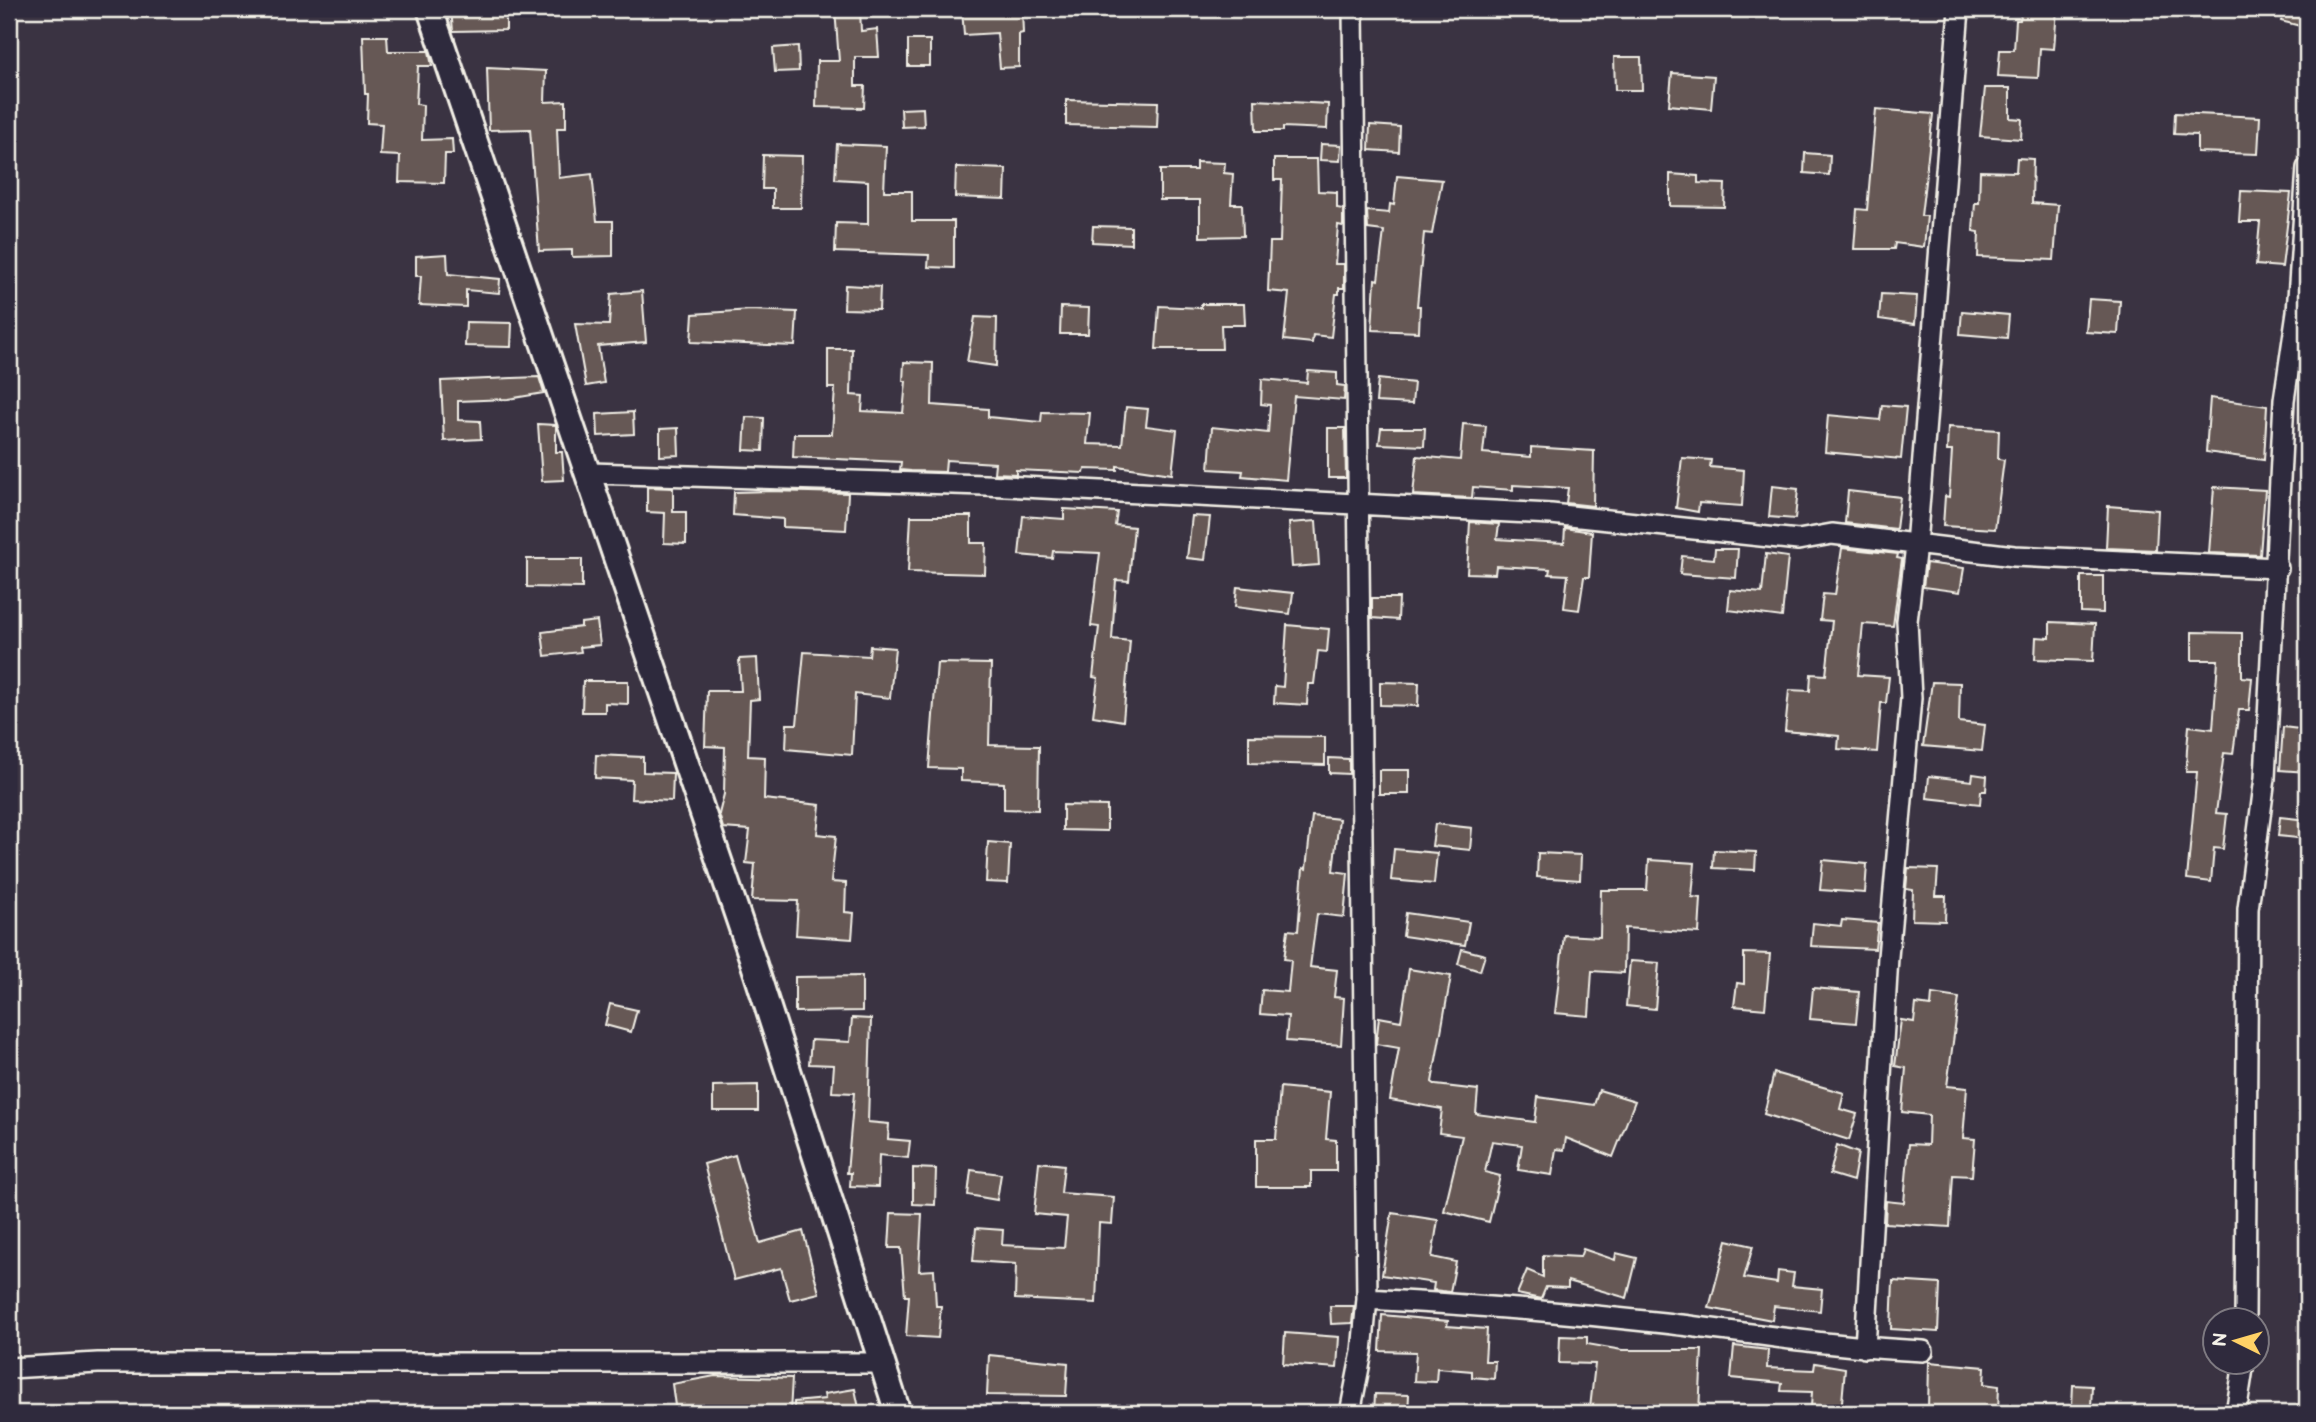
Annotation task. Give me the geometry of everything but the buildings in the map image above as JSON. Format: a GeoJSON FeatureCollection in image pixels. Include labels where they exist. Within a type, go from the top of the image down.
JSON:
{"type":"FeatureCollection","features":[{"type":"Feature","properties":{"kind":"street"},"geometry":{"type":"LineString","coordinates":[[430,9],[590,473],[884,1363],[898,1413]]}},
{"type":"Feature","properties":{"kind":"street"},"geometry":{"type":"LineString","coordinates":[[1350,1413],[1362,1352],[1367,1299],[1353,9]]}},
{"type":"Feature","properties":{"kind":"street"},"geometry":{"type":"LineString","coordinates":[[1865,1348],[1888,957],[1911,698],[1907,621],[1916,545],[1959,9]]}},
{"type":"Feature","properties":{"kind":"street"},"geometry":{"type":"LineString","coordinates":[[2245,1306],[2248,909],[2265,778],[2278,568],[2284,400],[2297,312],[2307,168]]}},
{"type":"Feature","properties":{"kind":"street"},"geometry":{"type":"LineString","coordinates":[[590,473],[985,485],[1551,514],[1798,540],[1832,534],[2027,557],[2278,568]]}},
{"type":"Feature","properties":{"kind":"street"},"geometry":{"type":"LineString","coordinates":[[1367,1299],[1461,1304],[1663,1323],[1865,1348],[1923,1351]]}},
{"type":"Feature","properties":{"kind":"street"},"geometry":{"type":"LineString","coordinates":[[9,1368],[98,1363],[884,1363]]}},
{"type":"Feature","properties":{"kind":"street"},"geometry":{"type":"LineString","coordinates":[[2236,1413],[2242,1376]]}}]}
